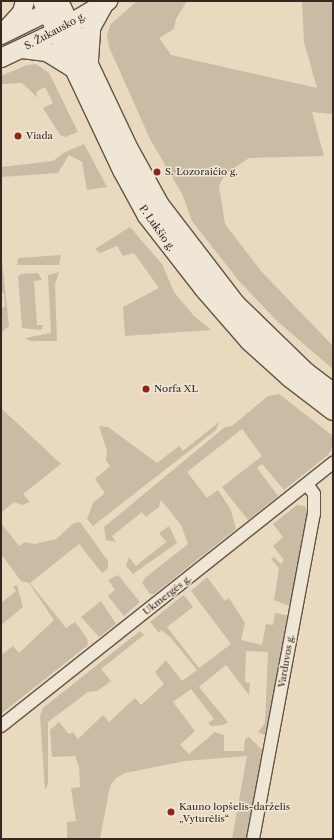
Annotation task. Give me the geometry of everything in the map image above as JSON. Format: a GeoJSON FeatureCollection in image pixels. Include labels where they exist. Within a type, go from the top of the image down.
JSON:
{"type":"FeatureCollection","features":[{"type":"Feature","properties":{"kind":"main road"},"geometry":{"type":"LineString","coordinates":[[1,35],[22,12],[25,1]]}},
{"type":"Feature","properties":{"kind":"main road"},"geometry":{"type":"LineString","coordinates":[[22,49],[47,52],[82,67],[91,28],[106,2]]}},
{"type":"Feature","properties":{"kind":"main road","name":"S. Žukausko g."},"geometry":{"type":"LineString","coordinates":[[1,58],[63,28],[106,2]]}},
{"type":"Feature","properties":{"kind":"main road","name":"S. Žukausko g."},"geometry":{"type":"LineString","coordinates":[[1,35],[56,4]]}},
{"type":"Feature","properties":{"kind":"main road","name":"P. Lukšio g."},"geometry":{"type":"LineString","coordinates":[[56,4],[63,28],[82,67],[160,205],[206,268],[270,339],[333,392]]}},
{"type":"Feature","properties":{"kind":"main road","name":"P. Lukšio g."},"geometry":{"type":"LineString","coordinates":[[82,67],[134,193],[169,246],[249,340],[290,378],[333,411]]}},
{"type":"Feature","properties":{"kind":"street","name":"Ukmergės g."},"geometry":{"type":"LineString","coordinates":[[1,726],[333,463]]}},
{"type":"Feature","properties":{"kind":"street","name":"Varduvos g."},"geometry":{"type":"LineString","coordinates":[[253,839],[314,514],[314,494],[307,484]]}},
{"type":"Feature","properties":{"kind":"shaded area"},"geometry":{"type":"Polygon","coordinates":[[[137,1],[187,1],[176,19],[174,29],[159,38],[171,55],[317,88],[304,42],[302,1],[333,1],[333,114],[312,112],[324,156],[249,158],[225,174],[219,186],[225,224],[261,271],[333,346],[333,369],[278,322],[239,281],[192,221],[182,194],[150,139],[109,47],[107,36],[110,25],[137,1]]]}},
{"type":"Feature","properties":{"kind":"shaded area"},"geometry":{"type":"Polygon","coordinates":[[[36,64],[49,73],[78,132],[65,137],[60,135],[43,108],[53,103],[45,87],[36,92],[38,98],[22,83],[1,84],[1,76],[27,65],[36,64]]]}},
{"type":"Feature","properties":{"kind":"shaded area"},"geometry":{"type":"Polygon","coordinates":[[[84,144],[107,187],[87,190],[82,162],[69,155],[58,173],[1,177],[1,167],[53,161],[65,152],[84,144]]]}},
{"type":"Feature","properties":{"kind":"shaded area"},"geometry":{"type":"Polygon","coordinates":[[[130,227],[162,264],[174,292],[194,316],[211,330],[125,336],[123,307],[159,288],[134,253],[123,256],[117,246],[100,253],[95,249],[130,227]]]}},
{"type":"Feature","properties":{"kind":"shaded area"},"geometry":{"type":"Polygon","coordinates":[[[1,252],[9,326],[1,333],[1,308],[5,307],[4,293],[1,293],[1,252]]]}},
{"type":"Feature","properties":{"kind":"shaded area"},"geometry":{"type":"Polygon","coordinates":[[[61,255],[59,265],[17,265],[18,258],[61,255]]]}},
{"type":"Feature","properties":{"kind":"shaded area"},"geometry":{"type":"Polygon","coordinates":[[[59,272],[55,284],[57,341],[30,341],[25,338],[51,333],[48,275],[59,272]]]}},
{"type":"Feature","properties":{"kind":"shaded area"},"geometry":{"type":"Polygon","coordinates":[[[38,273],[42,280],[34,281],[37,325],[43,325],[41,330],[22,328],[18,276],[21,274],[38,273]]]}},
{"type":"Feature","properties":{"kind":"shaded area"},"geometry":{"type":"Polygon","coordinates":[[[279,394],[333,436],[333,446],[328,455],[284,490],[262,464],[257,468],[278,496],[248,520],[222,487],[262,456],[242,429],[187,472],[207,498],[218,490],[231,510],[236,529],[154,594],[150,594],[142,583],[145,578],[188,544],[181,525],[161,500],[159,507],[146,517],[142,512],[112,536],[116,542],[106,540],[104,527],[225,427],[232,426],[268,396],[279,394]]]}},
{"type":"Feature","properties":{"kind":"shaded area"},"geometry":{"type":"Polygon","coordinates":[[[2,409],[61,464],[23,494],[30,502],[23,505],[14,502],[1,513],[2,409]]]}},
{"type":"Feature","properties":{"kind":"shaded area"},"geometry":{"type":"Polygon","coordinates":[[[219,422],[216,430],[93,526],[87,519],[93,503],[105,493],[95,479],[110,466],[106,461],[107,451],[99,426],[108,427],[157,463],[179,446],[183,451],[219,422]]]}},
{"type":"Feature","properties":{"kind":"shaded area"},"geometry":{"type":"Polygon","coordinates":[[[297,505],[305,506],[309,515],[292,604],[287,605],[274,600],[279,568],[271,559],[274,557],[281,564],[284,560],[273,546],[283,537],[273,524],[297,505]]]}},
{"type":"Feature","properties":{"kind":"shaded area"},"geometry":{"type":"Polygon","coordinates":[[[80,522],[108,561],[108,569],[102,573],[79,544],[30,583],[66,628],[75,622],[87,638],[88,645],[2,713],[1,655],[13,646],[19,653],[54,620],[29,583],[21,581],[1,554],[1,523],[19,546],[25,542],[35,544],[56,539],[74,523],[80,522]]]}},
{"type":"Feature","properties":{"kind":"shaded area"},"geometry":{"type":"Polygon","coordinates":[[[169,526],[177,543],[133,574],[126,566],[129,557],[136,566],[166,542],[159,533],[169,526]]]}},
{"type":"Feature","properties":{"kind":"shaded area"},"geometry":{"type":"Polygon","coordinates":[[[118,575],[140,602],[124,616],[108,596],[115,590],[108,580],[118,575]]]}},
{"type":"Feature","properties":{"kind":"shaded area"},"geometry":{"type":"Polygon","coordinates":[[[207,577],[225,601],[229,598],[245,623],[241,640],[262,645],[266,624],[273,625],[275,613],[290,616],[265,735],[258,732],[265,723],[268,652],[246,651],[245,682],[250,683],[249,695],[226,665],[199,687],[228,722],[223,725],[211,726],[208,723],[214,719],[191,689],[173,702],[195,731],[180,745],[189,754],[215,732],[224,735],[224,751],[244,751],[245,739],[249,737],[262,750],[264,755],[247,839],[232,839],[247,756],[185,761],[125,773],[116,778],[110,786],[100,839],[67,838],[67,822],[76,821],[71,788],[80,787],[79,767],[75,756],[52,757],[50,730],[59,722],[69,734],[73,732],[78,739],[103,715],[109,722],[135,698],[141,705],[164,684],[155,672],[166,660],[182,681],[197,670],[170,637],[161,630],[159,633],[150,622],[184,595],[193,607],[167,627],[199,668],[231,644],[191,591],[207,577]]]}},
{"type":"Feature","properties":{"kind":"shaded area"},"geometry":{"type":"Polygon","coordinates":[[[17,585],[23,607],[1,625],[1,603],[16,591],[13,587],[17,585]]]}},
{"type":"Feature","properties":{"kind":"shaded area"},"geometry":{"type":"Polygon","coordinates":[[[101,601],[116,624],[99,637],[81,617],[101,601]]]}},
{"type":"Feature","properties":{"kind":"shaded area"},"geometry":{"type":"Polygon","coordinates":[[[140,631],[144,635],[101,669],[111,681],[97,691],[88,692],[48,722],[48,784],[45,790],[40,716],[43,708],[140,631]]]}},
{"type":"Feature","properties":{"kind":"place","name":"Viada"},"geometry":{"type":"Point","coordinates":[18,136]}},
{"type":"Feature","properties":{"kind":"place","name":"S. Lozoraičio g."},"geometry":{"type":"Point","coordinates":[157,172]}},
{"type":"Feature","properties":{"kind":"place","name":"Norfa XL"},"geometry":{"type":"Point","coordinates":[146,389]}},
{"type":"Feature","properties":{"kind":"place","name":"Kauno lopšelis-darželis „Vyturėlis“"},"geometry":{"type":"Point","coordinates":[171,812]}}]}
